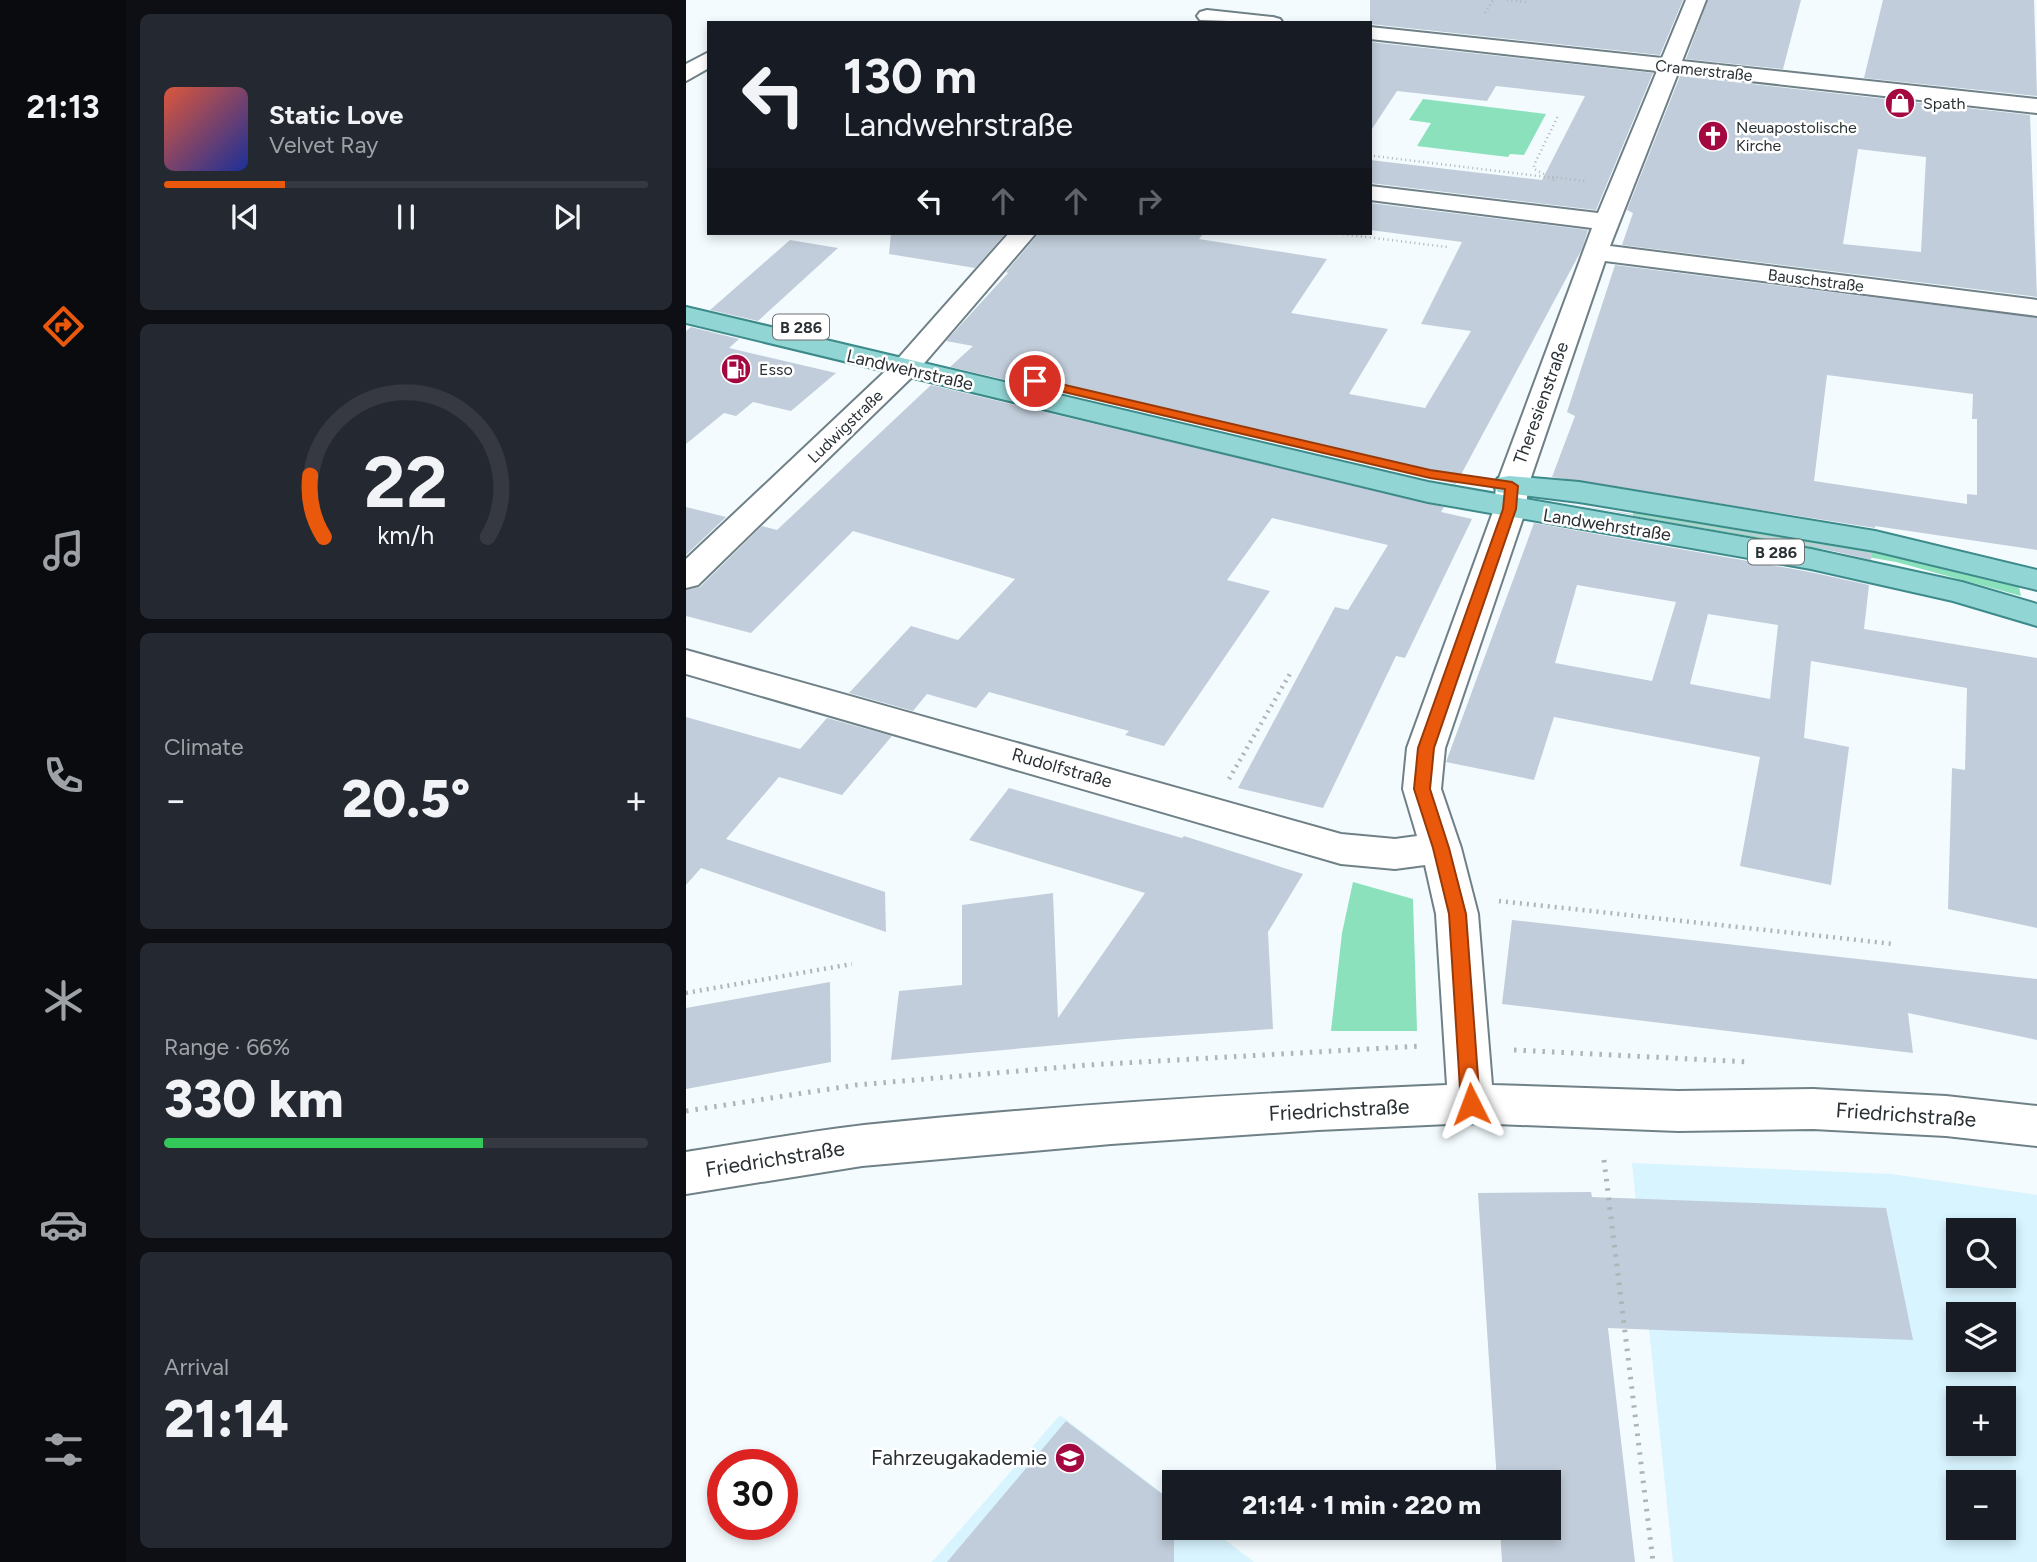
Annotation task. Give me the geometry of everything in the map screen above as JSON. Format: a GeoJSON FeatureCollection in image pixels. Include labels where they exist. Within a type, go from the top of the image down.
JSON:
{"type":"FeatureCollection","features":[{"type":"Feature","properties":{"kind":"main road","name":"Landwehrstraße"},"geometry":{"type":"LineString","coordinates":[[686,300],[910,361]]}},
{"type":"Feature","properties":{"kind":"main road","name":"Landwehrstraße"},"geometry":{"type":"LineString","coordinates":[[686,315],[1430,474],[1511,498],[1827,561],[1964,592],[2037,615]]}},
{"type":"Feature","properties":{"kind":"main road","name":"Landwehrstraße"},"geometry":{"type":"LineString","coordinates":[[1511,498],[1578,492],[1875,541],[2037,580]]}},
{"type":"Feature","properties":{"kind":"street","name":"Theresienstraße"},"geometry":{"type":"LineString","coordinates":[[1471,1104],[1457,914],[1441,848],[1422,789],[1426,748],[1595,252],[1696,0]]}},
{"type":"Feature","properties":{"kind":"street"},"geometry":{"type":"LineString","coordinates":[[1210,13],[1260,21]]}},
{"type":"Feature","properties":{"kind":"street","name":"Cramerstraße"},"geometry":{"type":"LineString","coordinates":[[1389,29],[1671,67],[2037,106]]}},
{"type":"Feature","properties":{"kind":"street"},"geometry":{"type":"LineString","coordinates":[[686,74],[707,59]]}},
{"type":"Feature","properties":{"kind":"street"},"geometry":{"type":"LineString","coordinates":[[1372,193],[1608,222]]}},
{"type":"Feature","properties":{"kind":"street","name":"Ludwigstraße"},"geometry":{"type":"LineString","coordinates":[[686,578],[910,361],[1021,235]]}},
{"type":"Feature","properties":{"kind":"street","name":"Bauschstraße"},"geometry":{"type":"LineString","coordinates":[[1595,252],[2037,307]]}},
{"type":"Feature","properties":{"kind":"street","name":"Rudolfstraße"},"geometry":{"type":"LineString","coordinates":[[686,662],[1341,849],[1395,854],[1441,848]]}},
{"type":"Feature","properties":{"kind":"street","name":"Friedrichstraße"},"geometry":{"type":"LineString","coordinates":[[686,1172],[862,1146],[1111,1124],[1471,1104],[1678,1111],[1813,1109],[1946,1116],[2037,1126]]}},
{"type":"Feature","properties":{"kind":"path"},"geometry":{"type":"LineString","coordinates":[[1485,13],[1493,0]]}},
{"type":"Feature","properties":{"kind":"path"},"geometry":{"type":"LineString","coordinates":[[1507,0],[1526,2]]}},
{"type":"Feature","properties":{"kind":"path"},"geometry":{"type":"LineString","coordinates":[[1558,116],[1534,169],[1555,178],[1621,186]]}},
{"type":"Feature","properties":{"kind":"path"},"geometry":{"type":"LineString","coordinates":[[1350,235],[1447,247]]}},
{"type":"Feature","properties":{"kind":"path"},"geometry":{"type":"LineString","coordinates":[[1211,810],[1291,672]]}},
{"type":"Feature","properties":{"kind":"path"},"geometry":{"type":"LineString","coordinates":[[1453,895],[1894,944]]}},
{"type":"Feature","properties":{"kind":"path"},"geometry":{"type":"LineString","coordinates":[[686,993],[852,964]]}},
{"type":"Feature","properties":{"kind":"path"},"geometry":{"type":"LineString","coordinates":[[1604,1160],[1654,1562]]}},
{"type":"Feature","properties":{"kind":"shaded area"},"geometry":{"type":"Polygon","coordinates":[[[1632,1163],[1891,1174],[2037,1195],[2037,1562],[1673,1562],[1632,1163]]]}},
{"type":"Feature","properties":{"kind":"shaded area","name":"Fahrzeugakademie"},"geometry":{"type":"Polygon","coordinates":[[[1060,1415],[1162,1493],[1162,1540],[1225,1540],[1254,1562],[932,1562],[1060,1415]]]}},
{"type":"Feature","properties":{"kind":"green space"},"geometry":{"type":"Polygon","coordinates":[[[1423,99],[1546,114],[1524,155],[1510,154],[1508,157],[1417,146],[1431,123],[1409,120],[1423,99]]]}},
{"type":"Feature","properties":{"kind":"green space"},"geometry":{"type":"Polygon","coordinates":[[[1633,510],[1897,556],[2019,587],[2021,596],[1896,562],[1633,516],[1633,510]]]}},
{"type":"Feature","properties":{"kind":"green space"},"geometry":{"type":"Polygon","coordinates":[[[1353,882],[1413,899],[1417,1031],[1331,1031],[1342,933],[1353,882]]]}},
{"type":"Feature","properties":{"kind":"building"},"geometry":{"type":"Polygon","coordinates":[[[1370,0],[1683,0],[1660,55],[1372,24],[1370,0]]]}},
{"type":"Feature","properties":{"kind":"building"},"geometry":{"type":"Polygon","coordinates":[[[1708,0],[1801,0],[1783,69],[1686,59],[1708,0]]]}},
{"type":"Feature","properties":{"kind":"building"},"geometry":{"type":"Polygon","coordinates":[[[1883,0],[2034,0],[2037,96],[1864,78],[1883,0]]]}},
{"type":"Feature","properties":{"kind":"building"},"geometry":{"type":"Polygon","coordinates":[[[1372,42],[1653,73],[1596,210],[1372,183],[1372,160],[1542,180],[1585,96],[1496,86],[1487,101],[1397,91],[1372,129],[1372,42]]]}},
{"type":"Feature","properties":{"kind":"building"},"geometry":{"type":"Polygon","coordinates":[[[1680,76],[2030,115],[2037,297],[1622,245],[1633,213],[1627,210],[1680,76]],[[1858,149],[1843,244],[1921,252],[1926,157],[1858,149]]]}},
{"type":"Feature","properties":{"kind":"building"},"geometry":{"type":"Polygon","coordinates":[[[1372,203],[1588,230],[1582,249],[1456,484],[950,367],[973,346],[946,341],[1008,273],[1006,272],[1037,235],[1202,235],[1199,239],[1327,259],[1291,313],[1388,329],[1349,394],[1425,408],[1471,331],[1421,324],[1462,242],[1372,230],[1372,203]]]}},
{"type":"Feature","properties":{"kind":"building"},"geometry":{"type":"Polygon","coordinates":[[[891,235],[1004,235],[975,268],[889,254],[891,235]]]}},
{"type":"Feature","properties":{"kind":"building"},"geometry":{"type":"Polygon","coordinates":[[[790,240],[838,248],[758,321],[710,310],[790,240]]]}},
{"type":"Feature","properties":{"kind":"building"},"geometry":{"type":"Polygon","coordinates":[[[1615,265],[2037,318],[2037,550],[1875,528],[1552,477],[1575,416],[1567,412],[1615,265]],[[1827,375],[1814,481],[1967,504],[1967,494],[1977,495],[1977,419],[1972,419],[1973,394],[1827,375]]]}},
{"type":"Feature","properties":{"kind":"building"},"geometry":{"type":"Polygon","coordinates":[[[691,327],[739,339],[729,348],[836,373],[791,411],[753,402],[736,416],[724,413],[686,444],[686,331],[691,327]]]}},
{"type":"Feature","properties":{"kind":"building"},"geometry":{"type":"Polygon","coordinates":[[[931,385],[1444,507],[1441,512],[1472,519],[1405,658],[1396,656],[1323,808],[1238,788],[1335,607],[1348,610],[1388,545],[1272,518],[1227,580],[1270,591],[1164,746],[1125,735],[1129,731],[989,692],[976,708],[927,694],[913,711],[849,693],[911,626],[958,640],[1015,579],[853,531],[751,633],[686,616],[686,590],[700,587],[762,526],[777,530],[931,385]]]}},
{"type":"Feature","properties":{"kind":"building"},"geometry":{"type":"Polygon","coordinates":[[[1558,502],[1872,553],[1871,560],[1812,546],[1558,502]]]}},
{"type":"Feature","properties":{"kind":"building"},"geometry":{"type":"Polygon","coordinates":[[[686,507],[726,517],[686,555],[686,507]]]}},
{"type":"Feature","properties":{"kind":"building"},"geometry":{"type":"Polygon","coordinates":[[[1534,523],[1869,585],[1864,629],[2037,658],[2037,928],[1948,909],[1952,768],[1965,770],[1967,688],[1811,661],[1804,738],[1849,747],[1831,885],[1740,866],[1760,757],[1554,717],[1534,780],[1446,762],[1534,523]],[[1577,585],[1555,663],[1652,681],[1676,602],[1577,585]],[[1708,614],[1690,684],[1770,699],[1778,625],[1708,614]]]}},
{"type":"Feature","properties":{"kind":"building"},"geometry":{"type":"Polygon","coordinates":[[[686,717],[800,749],[827,718],[892,736],[842,795],[779,777],[726,839],[885,892],[886,932],[701,868],[686,885],[686,717]]]}},
{"type":"Feature","properties":{"kind":"building"},"geometry":{"type":"Polygon","coordinates":[[[1009,788],[1182,838],[1184,836],[1303,874],[1268,932],[1273,1029],[891,1060],[899,991],[962,985],[962,905],[1053,893],[1058,1018],[1145,893],[969,840],[1009,788]]]}},
{"type":"Feature","properties":{"kind":"building"},"geometry":{"type":"Polygon","coordinates":[[[1512,920],[2037,979],[2037,1040],[1908,1013],[1913,1053],[1502,1004],[1512,920]]]}},
{"type":"Feature","properties":{"kind":"building"},"geometry":{"type":"Polygon","coordinates":[[[830,982],[831,1062],[686,1089],[686,1008],[830,982]]]}},
{"type":"Feature","properties":{"kind":"building"},"geometry":{"type":"Polygon","coordinates":[[[1591,1192],[1592,1197],[1886,1208],[1913,1340],[1608,1328],[1635,1562],[1502,1562],[1501,1540],[1561,1540],[1561,1470],[1496,1470],[1478,1193],[1591,1192]]]}},
{"type":"Feature","properties":{"kind":"building","name":"Fahrzeugakademie"},"geometry":{"type":"Polygon","coordinates":[[[1066,1421],[1162,1494],[1162,1540],[1174,1540],[1174,1562],[947,1562],[1066,1421]]]}},
{"type":"Feature","properties":{"kind":"place","name":"Spath"},"geometry":{"type":"Point","coordinates":[1900,103]}},
{"type":"Feature","properties":{"kind":"place","name":"Neuapostolische Kirche"},"geometry":{"type":"Point","coordinates":[1713,136]}},
{"type":"Feature","properties":{"kind":"place","name":"Esso"},"geometry":{"type":"Point","coordinates":[736,369]}},
{"type":"Feature","properties":{"kind":"place","name":"Fahrzeugakademie"},"geometry":{"type":"Point","coordinates":[1070,1458]}},
{"type":"Feature","properties":{"kind":"route"},"geometry":{"type":"LineString","coordinates":[[1035,381],[1430,474],[1512,486],[1510,509],[1426,748],[1422,789],[1441,848],[1457,914],[1471,1104]]}}]}
